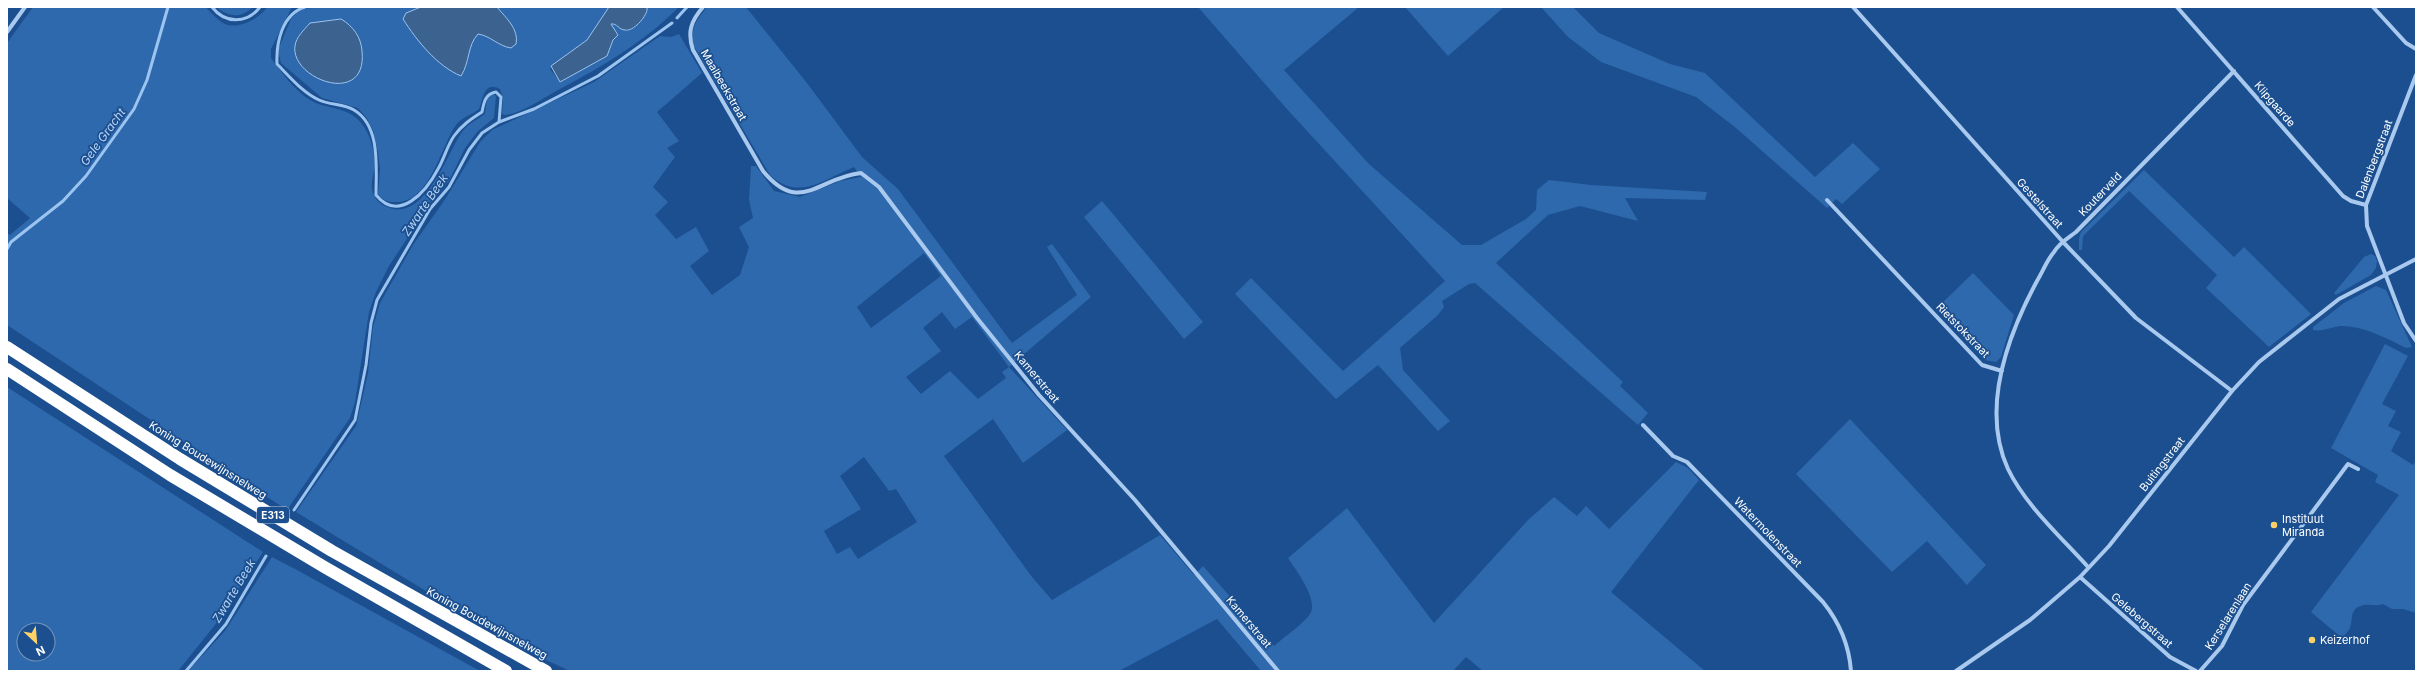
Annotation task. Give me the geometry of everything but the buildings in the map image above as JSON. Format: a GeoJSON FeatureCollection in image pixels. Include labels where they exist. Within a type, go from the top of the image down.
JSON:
{"type":"FeatureCollection","features":[{"type":"Feature","properties":{"kind":"highway","name":"Koning Boudewijnsnelweg"},"geometry":{"type":"LineString","coordinates":[[7,346],[180,459],[332,552],[546,671]]}},
{"type":"Feature","properties":{"kind":"highway","name":"E313"},"geometry":{"type":"LineString","coordinates":[[7,369],[170,475],[332,572],[506,671]]}},
{"type":"Feature","properties":{"kind":"street"},"geometry":{"type":"LineString","coordinates":[[7,32],[25,7]]}},
{"type":"Feature","properties":{"kind":"street","name":"Maalbeekstraat"},"geometry":{"type":"LineString","coordinates":[[703,7],[690,28],[689,39],[693,50],[763,171]]}},
{"type":"Feature","properties":{"kind":"street","name":"Gestelstraat"},"geometry":{"type":"LineString","coordinates":[[1852,7],[2063,242],[2136,318],[2232,391]]}},
{"type":"Feature","properties":{"kind":"street","name":"Klipgaarde"},"geometry":{"type":"LineString","coordinates":[[2177,7],[2343,196],[2350,201],[2366,205]]}},
{"type":"Feature","properties":{"kind":"street"},"geometry":{"type":"LineString","coordinates":[[2373,7],[2406,43],[2416,49]]}},
{"type":"Feature","properties":{"kind":"street","name":"Kouterveld"},"geometry":{"type":"LineString","coordinates":[[2002,371],[2020,313],[2054,251],[2076,232],[2234,71]]}},
{"type":"Feature","properties":{"kind":"street","name":"Dalenbergstraat"},"geometry":{"type":"LineString","coordinates":[[2416,75],[2366,205],[2367,226],[2404,323],[2416,341]]}},
{"type":"Feature","properties":{"kind":"street","name":"Kamerstraat"},"geometry":{"type":"LineString","coordinates":[[763,171],[773,183],[788,191],[801,193],[814,190],[850,174],[861,173],[879,187],[977,318],[1039,395],[1135,500],[1278,671]]}},
{"type":"Feature","properties":{"kind":"street","name":"Rietstokstraat"},"geometry":{"type":"LineString","coordinates":[[1827,200],[1982,365],[2002,371]]}},
{"type":"Feature","properties":{"kind":"street","name":"Buitingstraat"},"geometry":{"type":"LineString","coordinates":[[1956,671],[2030,620],[2080,577],[2109,546],[2232,391],[2259,362],[2324,310],[2352,292],[2416,259]]}},
{"type":"Feature","properties":{"kind":"street"},"geometry":{"type":"LineString","coordinates":[[2002,371],[1998,429],[2008,468],[2028,499],[2088,567]]}},
{"type":"Feature","properties":{"kind":"street","name":"Watermolenstraat"},"geometry":{"type":"LineString","coordinates":[[1643,425],[1673,456],[1687,462],[1823,602],[1834,616],[1844,636],[1851,671]]}},
{"type":"Feature","properties":{"kind":"street","name":"Kerselarenlaan"},"geometry":{"type":"LineString","coordinates":[[2200,671],[2222,646],[2243,605],[2348,464],[2358,469]]}},
{"type":"Feature","properties":{"kind":"street","name":"Gelebergstraat"},"geometry":{"type":"LineString","coordinates":[[2080,577],[2170,657],[2188,669],[2196,671]]}},
{"type":"Feature","properties":{"kind":"shaded area"},"geometry":{"type":"Polygon","coordinates":[[[33,7],[206,7],[222,22],[228,25],[239,25],[256,18],[267,7],[292,7],[271,49],[271,58],[289,81],[304,96],[317,103],[344,111],[356,118],[361,123],[369,137],[374,154],[375,165],[372,184],[373,192],[378,201],[390,208],[402,209],[413,205],[424,196],[433,184],[462,131],[485,114],[487,99],[493,94],[496,96],[494,118],[478,131],[465,148],[449,181],[434,198],[389,266],[376,292],[369,312],[355,402],[350,418],[287,510],[7,325],[7,233],[10,235],[30,218],[7,198],[7,43],[33,7]]]}},
{"type":"Feature","properties":{"kind":"shaded area"},"geometry":{"type":"Polygon","coordinates":[[[216,7],[253,7],[239,15],[230,15],[216,7]]]}},
{"type":"Feature","properties":{"kind":"shaded area"},"geometry":{"type":"Polygon","coordinates":[[[323,7],[421,7],[406,13],[403,19],[437,60],[469,53],[471,41],[478,34],[488,36],[497,43],[512,26],[497,7],[609,7],[587,40],[550,69],[560,82],[607,56],[613,40],[618,33],[611,26],[612,23],[627,31],[634,27],[643,18],[647,7],[679,7],[650,33],[619,55],[522,110],[510,114],[502,114],[503,98],[500,89],[491,87],[487,89],[479,109],[461,120],[456,125],[425,185],[417,194],[406,200],[389,202],[378,194],[380,169],[378,152],[373,130],[366,117],[358,108],[322,98],[281,63],[278,50],[291,19],[300,9],[323,7]]]}},
{"type":"Feature","properties":{"kind":"shaded area"},"geometry":{"type":"Polygon","coordinates":[[[421,7],[497,7],[514,29],[516,33],[516,44],[511,48],[506,47],[478,34],[474,39],[461,76],[452,72],[428,52],[403,19],[406,13],[421,7]]]}},
{"type":"Feature","properties":{"kind":"shaded area"},"geometry":{"type":"Polygon","coordinates":[[[609,7],[647,7],[647,10],[642,20],[632,29],[623,30],[611,24],[618,35],[613,40],[607,56],[560,82],[551,66],[587,40],[609,7]]]}},
{"type":"Feature","properties":{"kind":"shaded area"},"geometry":{"type":"Polygon","coordinates":[[[707,7],[746,7],[807,83],[862,157],[898,189],[1012,343],[1077,295],[1047,247],[1052,244],[1091,297],[1009,367],[1067,430],[1023,463],[993,419],[944,456],[1032,577],[1052,600],[1160,535],[1194,575],[1203,566],[1274,646],[1303,622],[1310,614],[1312,608],[1309,593],[1301,577],[1288,558],[1347,508],[1434,623],[1528,520],[1554,497],[1577,516],[1586,506],[1609,529],[1676,462],[1688,468],[1699,480],[1611,592],[1705,671],[1483,671],[1466,657],[1453,671],[1261,671],[1217,619],[1119,671],[570,671],[520,648],[296,512],[356,426],[368,373],[373,327],[380,303],[413,245],[446,198],[480,142],[492,130],[594,82],[660,36],[671,37],[679,34],[702,73],[657,112],[679,141],[667,148],[675,157],[653,187],[668,202],[655,215],[676,239],[696,227],[709,251],[690,266],[712,295],[740,275],[749,247],[739,227],[753,218],[749,200],[751,166],[756,166],[774,191],[800,197],[840,181],[861,177],[854,167],[812,186],[791,187],[781,183],[770,175],[694,46],[693,30],[697,21],[707,7]],[[924,253],[857,307],[871,328],[941,276],[924,253]],[[942,312],[923,328],[941,351],[906,377],[921,394],[950,371],[978,399],[1006,378],[1002,372],[1009,367],[972,317],[955,329],[942,312]],[[864,457],[840,476],[861,509],[824,531],[837,554],[850,547],[858,559],[917,522],[896,489],[889,491],[864,457]]]}},
{"type":"Feature","properties":{"kind":"shaded area"},"geometry":{"type":"Polygon","coordinates":[[[1198,7],[1359,7],[1284,70],[1369,164],[1462,245],[1481,245],[1526,219],[1536,210],[1537,190],[1549,180],[1591,185],[1707,192],[1705,200],[1625,198],[1638,221],[1580,206],[1548,215],[1496,263],[1623,382],[1620,386],[1648,413],[1638,425],[1475,283],[1469,284],[1442,301],[1444,307],[1438,315],[1400,348],[1403,370],[1450,421],[1438,431],[1378,365],[1336,399],[1235,294],[1251,278],[1343,371],[1445,281],[1286,108],[1198,7]]]}},
{"type":"Feature","properties":{"kind":"shaded area"},"geometry":{"type":"Polygon","coordinates":[[[1405,7],[1504,7],[1448,56],[1405,7]]]}},
{"type":"Feature","properties":{"kind":"shaded area"},"geometry":{"type":"Polygon","coordinates":[[[1541,7],[1573,7],[1599,33],[1670,64],[1705,73],[1815,177],[1853,143],[1880,169],[1842,204],[1836,199],[1827,208],[1736,128],[1696,97],[1601,62],[1568,37],[1541,7]]]}},
{"type":"Feature","properties":{"kind":"shaded area"},"geometry":{"type":"Polygon","coordinates":[[[341,19],[356,32],[360,41],[362,51],[361,69],[353,79],[342,83],[329,82],[316,77],[304,69],[297,58],[295,46],[299,37],[310,23],[341,19]]]}},
{"type":"Feature","properties":{"kind":"shaded area"},"geometry":{"type":"Polygon","coordinates":[[[2144,170],[2234,257],[2244,247],[2311,314],[2269,347],[2206,288],[2217,275],[2129,191],[2083,236],[2082,250],[2079,250],[2079,238],[2081,232],[2144,170]]]}},
{"type":"Feature","properties":{"kind":"shaded area"},"geometry":{"type":"Polygon","coordinates":[[[1102,201],[1203,322],[1184,339],[1084,217],[1102,201]]]}},
{"type":"Feature","properties":{"kind":"shaded area"},"geometry":{"type":"Polygon","coordinates":[[[2371,254],[2375,256],[2377,261],[2376,268],[2371,275],[2336,295],[2334,293],[2364,257],[2371,254]]]}},
{"type":"Feature","properties":{"kind":"shaded area"},"geometry":{"type":"Polygon","coordinates":[[[1973,273],[2014,315],[2001,357],[1996,362],[1984,360],[1937,308],[1973,273]]]}},
{"type":"Feature","properties":{"kind":"shaded area"},"geometry":{"type":"Polygon","coordinates":[[[2376,286],[2386,290],[2412,347],[2406,348],[2375,333],[2358,328],[2341,326],[2323,330],[2313,330],[2313,327],[2344,303],[2376,286]]]}},
{"type":"Feature","properties":{"kind":"shaded area"},"geometry":{"type":"Polygon","coordinates":[[[2385,344],[2408,356],[2382,404],[2396,411],[2388,426],[2401,432],[2391,451],[2413,465],[2416,460],[2416,613],[2403,609],[2392,609],[2383,604],[2361,606],[2354,610],[2350,627],[2342,638],[2311,612],[2399,495],[2375,482],[2378,475],[2331,448],[2385,344]]]}},
{"type":"Feature","properties":{"kind":"shaded area"},"geometry":{"type":"Polygon","coordinates":[[[7,387],[263,552],[219,620],[178,671],[7,671],[7,387]]]}},
{"type":"Feature","properties":{"kind":"shaded area"},"geometry":{"type":"Polygon","coordinates":[[[1850,419],[1986,565],[1967,585],[1927,541],[1892,572],[1796,474],[1850,419]]]}},
{"type":"Feature","properties":{"kind":"shaded area"},"geometry":{"type":"Polygon","coordinates":[[[272,557],[480,671],[188,671],[225,631],[272,557]]]}},
{"type":"Feature","properties":{"kind":"waterway","name":"Gele Gracht"},"geometry":{"type":"LineString","coordinates":[[7,249],[11,242],[63,201],[86,176],[134,109],[147,80],[168,7]]}},
{"type":"Feature","properties":{"kind":"waterway"},"geometry":{"type":"LineString","coordinates":[[212,7],[223,17],[236,20],[249,17],[260,7]]}},
{"type":"Feature","properties":{"kind":"waterway"},"geometry":{"type":"LineString","coordinates":[[305,7],[291,16],[282,30],[279,39],[277,64],[296,84],[313,97],[323,102],[350,108],[363,117],[369,126],[375,148],[376,195],[385,203],[394,206],[403,205],[419,195],[433,178],[454,136],[467,122],[482,112],[484,102],[487,97],[496,92],[501,97],[499,122]]}},
{"type":"Feature","properties":{"kind":"waterway","name":"Zwarte Beek"},"geometry":{"type":"LineString","coordinates":[[677,18],[687,7]]}},
{"type":"Feature","properties":{"kind":"waterway","name":"Zwarte Beek"},"geometry":{"type":"LineString","coordinates":[[294,510],[355,420],[366,365],[371,323],[377,300],[430,209],[449,187],[469,150],[482,133],[499,122],[534,109],[598,76],[672,23]]}},
{"type":"Feature","properties":{"kind":"waterway","name":"Zwarte Beek"},"geometry":{"type":"LineString","coordinates":[[186,671],[226,624],[266,556]]}},
{"type":"Feature","properties":{"kind":"place","name":"Instituut Miranda"},"geometry":{"type":"Point","coordinates":[2274,525]}},
{"type":"Feature","properties":{"kind":"place","name":"Keizerhof"},"geometry":{"type":"Point","coordinates":[2312,640]}}]}
